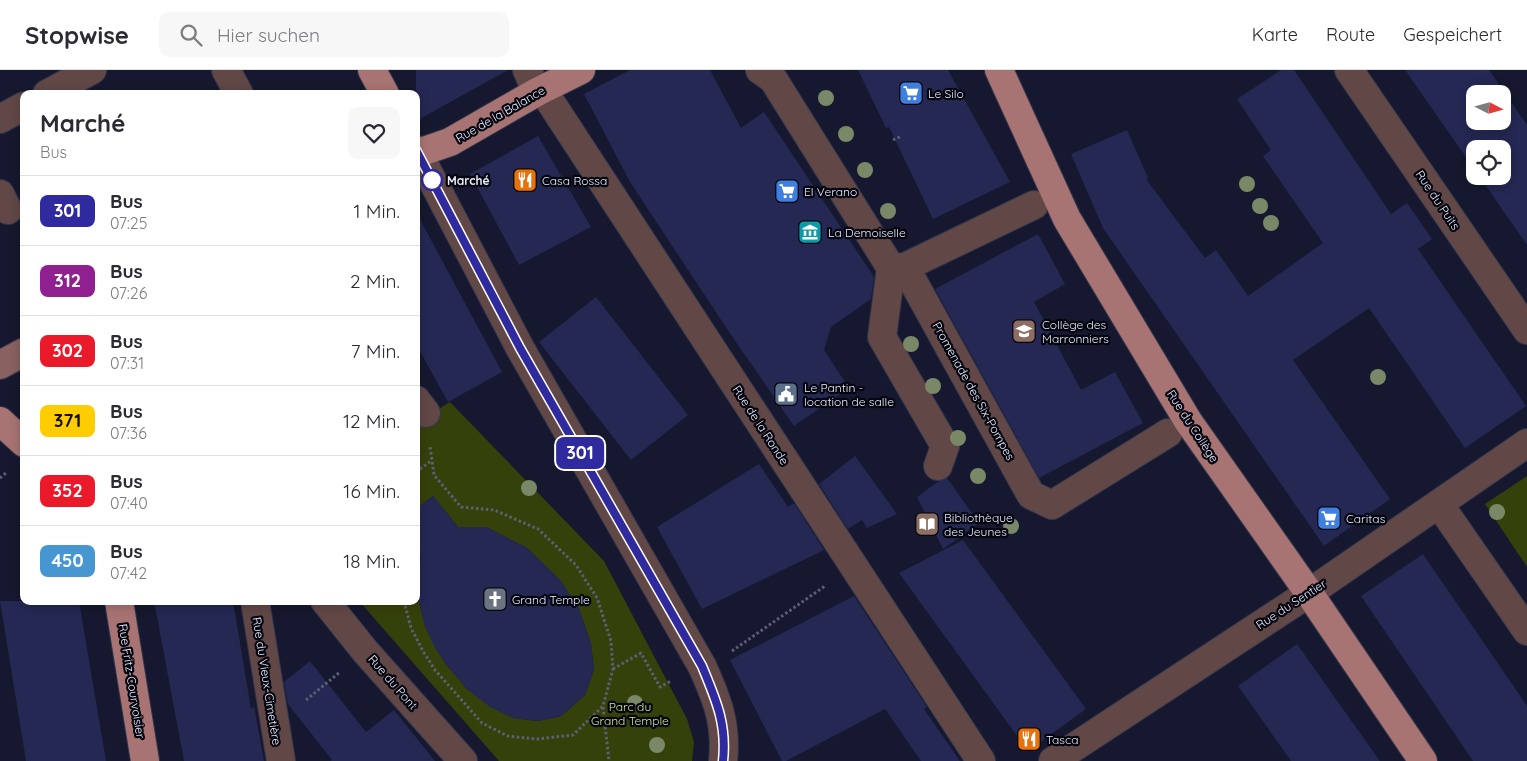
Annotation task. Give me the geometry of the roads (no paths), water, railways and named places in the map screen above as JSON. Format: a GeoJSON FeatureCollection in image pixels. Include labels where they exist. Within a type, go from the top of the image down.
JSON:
{"type":"FeatureCollection","features":[{"type":"Feature","properties":{"kind":"main road"},"geometry":{"type":"LineString","coordinates":[[372,70],[383,90]]}},
{"type":"Feature","properties":{"kind":"main road","name":"Rue de la Balance"},"geometry":{"type":"LineString","coordinates":[[420,151],[450,142],[535,83],[582,70]]}},
{"type":"Feature","properties":{"kind":"main road","name":"Rue du Collège"},"geometry":{"type":"LineString","coordinates":[[999,70],[1067,220],[1188,421],[1309,593],[1423,761]]}},
{"type":"Feature","properties":{"kind":"main road"},"geometry":{"type":"LineString","coordinates":[[0,364],[20,354]]}},
{"type":"Feature","properties":{"kind":"main road"},"geometry":{"type":"LineString","coordinates":[[0,421],[20,439]]}},
{"type":"Feature","properties":{"kind":"main road","name":"Rue Fritz-Courvoisier"},"geometry":{"type":"LineString","coordinates":[[120,605],[145,761]]}},
{"type":"Feature","properties":{"kind":"street"},"geometry":{"type":"LineString","coordinates":[[54,90],[92,70]]}},
{"type":"Feature","properties":{"kind":"street"},"geometry":{"type":"LineString","coordinates":[[226,70],[237,90]]}},
{"type":"Feature","properties":{"kind":"street","name":"Promenade des Six-Pompes"},"geometry":{"type":"LineString","coordinates":[[760,70],[774,79],[898,267],[1031,495],[1052,506],[1168,433]]}},
{"type":"Feature","properties":{"kind":"street","name":"Rue du Puits"},"geometry":{"type":"LineString","coordinates":[[1349,70],[1527,330]]}},
{"type":"Feature","properties":{"kind":"street","name":"Rue de la Ronde"},"geometry":{"type":"LineString","coordinates":[[535,83],[981,761]]}},
{"type":"Feature","properties":{"kind":"street"},"geometry":{"type":"LineString","coordinates":[[0,119],[20,108]]}},
{"type":"Feature","properties":{"kind":"street"},"geometry":{"type":"LineString","coordinates":[[420,158],[520,348],[702,666],[719,704],[724,725],[724,761]]}},
{"type":"Feature","properties":{"kind":"street"},"geometry":{"type":"LineString","coordinates":[[938,466],[945,446],[882,337],[898,267],[1034,205]]}},
{"type":"Feature","properties":{"kind":"street","name":"Rue du Sentier"},"geometry":{"type":"LineString","coordinates":[[1053,761],[1309,593],[1527,443]]}},
{"type":"Feature","properties":{"kind":"street"},"geometry":{"type":"LineString","coordinates":[[1439,504],[1527,631]]}},
{"type":"Feature","properties":{"kind":"street","name":"Rue du Vieux-Cimetière"},"geometry":{"type":"LineString","coordinates":[[255,605],[281,761]]}},
{"type":"Feature","properties":{"kind":"street","name":"Rue du Pont"},"geometry":{"type":"LineString","coordinates":[[328,605],[365,651],[463,761]]}},
{"type":"Feature","properties":{"kind":"place","name":"Le Silo"},"geometry":{"type":"Point","coordinates":[911,93]}},
{"type":"Feature","properties":{"kind":"place","name":"Marché"},"geometry":{"type":"Point","coordinates":[432,180]}},
{"type":"Feature","properties":{"kind":"place","name":"Casa Rossa"},"geometry":{"type":"Point","coordinates":[525,180]}},
{"type":"Feature","properties":{"kind":"place","name":"El Verano"},"geometry":{"type":"Point","coordinates":[787,191]}},
{"type":"Feature","properties":{"kind":"place","name":"La Demoiselle"},"geometry":{"type":"Point","coordinates":[810,232]}},
{"type":"Feature","properties":{"kind":"place","name":"Collège des Marronniers"},"geometry":{"type":"Point","coordinates":[1024,331]}},
{"type":"Feature","properties":{"kind":"place","name":"Le Pantin - location de salle"},"geometry":{"type":"Point","coordinates":[786,394]}},
{"type":"Feature","properties":{"kind":"place","name":"Caritas"},"geometry":{"type":"Point","coordinates":[1329,518]}},
{"type":"Feature","properties":{"kind":"place","name":"Bibliothèque des Jeunes"},"geometry":{"type":"Point","coordinates":[927,524]}},
{"type":"Feature","properties":{"kind":"place","name":"Grand Temple"},"geometry":{"type":"Point","coordinates":[495,599]}},
{"type":"Feature","properties":{"kind":"place","name":"Tasca"},"geometry":{"type":"Point","coordinates":[1029,739]}},
{"type":"Feature","properties":{"kind":"park label","name":"Parc du Grand Temple"},"geometry":{"type":"Point","coordinates":[630,713]}}]}
